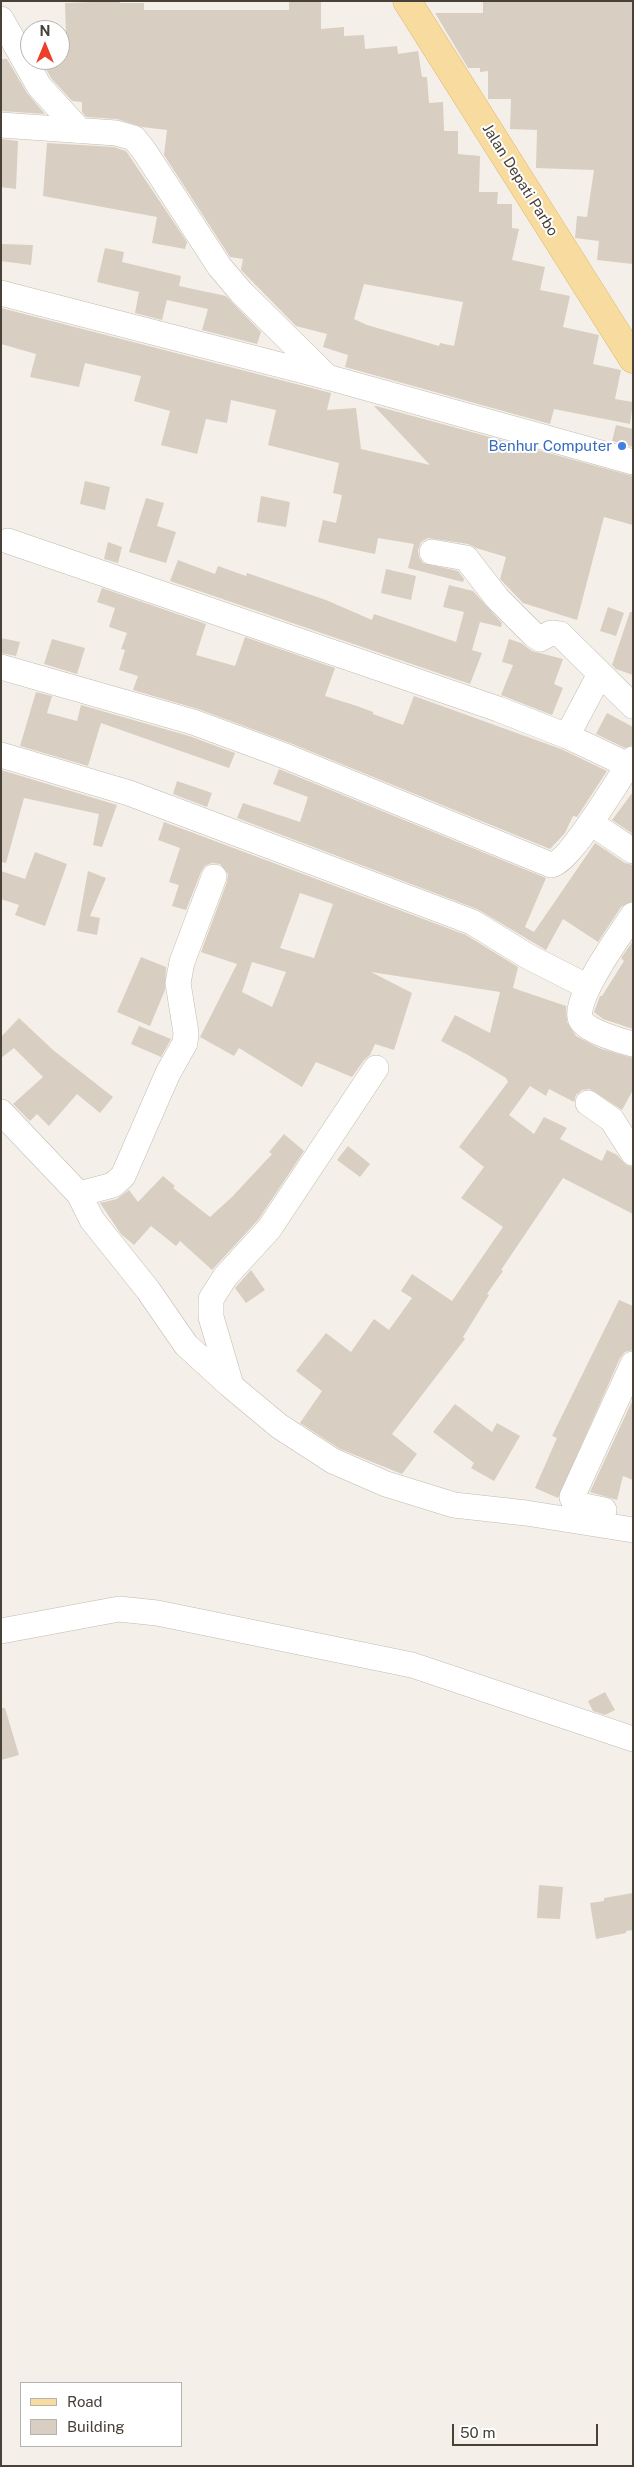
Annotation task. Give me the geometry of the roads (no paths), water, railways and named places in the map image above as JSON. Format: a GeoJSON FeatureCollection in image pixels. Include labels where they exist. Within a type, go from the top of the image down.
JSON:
{"type":"FeatureCollection","features":[{"type":"Feature","properties":{"kind":"main road","name":"Jalan Depati Parbo"},"geometry":{"type":"LineString","coordinates":[[407,1],[633,359]]}},
{"type":"Feature","properties":{"kind":"street"},"geometry":{"type":"LineString","coordinates":[[1,19],[10,51],[38,86],[80,131]]}},
{"type":"Feature","properties":{"kind":"street"},"geometry":{"type":"LineString","coordinates":[[1,125],[126,135],[139,143],[218,266],[241,292],[326,377]]}},
{"type":"Feature","properties":{"kind":"street"},"geometry":{"type":"LineString","coordinates":[[1,293],[326,377],[633,462]]}},
{"type":"Feature","properties":{"kind":"street"},"geometry":{"type":"LineString","coordinates":[[1,667],[193,722],[285,756],[546,864],[556,864],[561,861],[591,823],[630,762],[498,709],[8,541]]}},
{"type":"Feature","properties":{"kind":"street"},"geometry":{"type":"LineString","coordinates":[[432,552],[466,558],[497,598],[534,635],[562,636],[597,679],[633,706]]}},
{"type":"Feature","properties":{"kind":"street"},"geometry":{"type":"LineString","coordinates":[[567,736],[597,679]]}},
{"type":"Feature","properties":{"kind":"street"},"geometry":{"type":"LineString","coordinates":[[1,755],[129,793],[472,922],[523,953],[588,987]]}},
{"type":"Feature","properties":{"kind":"street"},"geometry":{"type":"LineString","coordinates":[[591,823],[633,851]]}},
{"type":"Feature","properties":{"kind":"street"},"geometry":{"type":"LineString","coordinates":[[79,1194],[113,1185],[123,1176],[168,1073],[185,1043],[186,1033],[178,983],[186,953],[214,877]]}},
{"type":"Feature","properties":{"kind":"street"},"geometry":{"type":"LineString","coordinates":[[633,915],[588,987],[578,1007],[581,1020],[588,1027],[619,1041],[633,1044]]}},
{"type":"Feature","properties":{"kind":"street"},"geometry":{"type":"LineString","coordinates":[[231,1386],[211,1317],[211,1299],[225,1277],[269,1229],[376,1068]]}},
{"type":"Feature","properties":{"kind":"street"},"geometry":{"type":"LineString","coordinates":[[588,1103],[612,1120],[633,1153]]}},
{"type":"Feature","properties":{"kind":"street"},"geometry":{"type":"LineString","coordinates":[[1,1112],[79,1194],[92,1220],[148,1290],[186,1345],[279,1426],[333,1461],[386,1484],[454,1505],[629,1528]]}},
{"type":"Feature","properties":{"kind":"street"},"geometry":{"type":"LineString","coordinates":[[629,1528],[600,1508],[575,1504],[572,1502],[572,1497],[633,1364]]}},
{"type":"Feature","properties":{"kind":"street"},"geometry":{"type":"LineString","coordinates":[[1,1631],[119,1609],[148,1611],[412,1665],[633,1739]]}},
{"type":"Feature","properties":{"kind":"place","name":"Benhur Computer"},"geometry":{"type":"Point","coordinates":[622,446]}}]}
